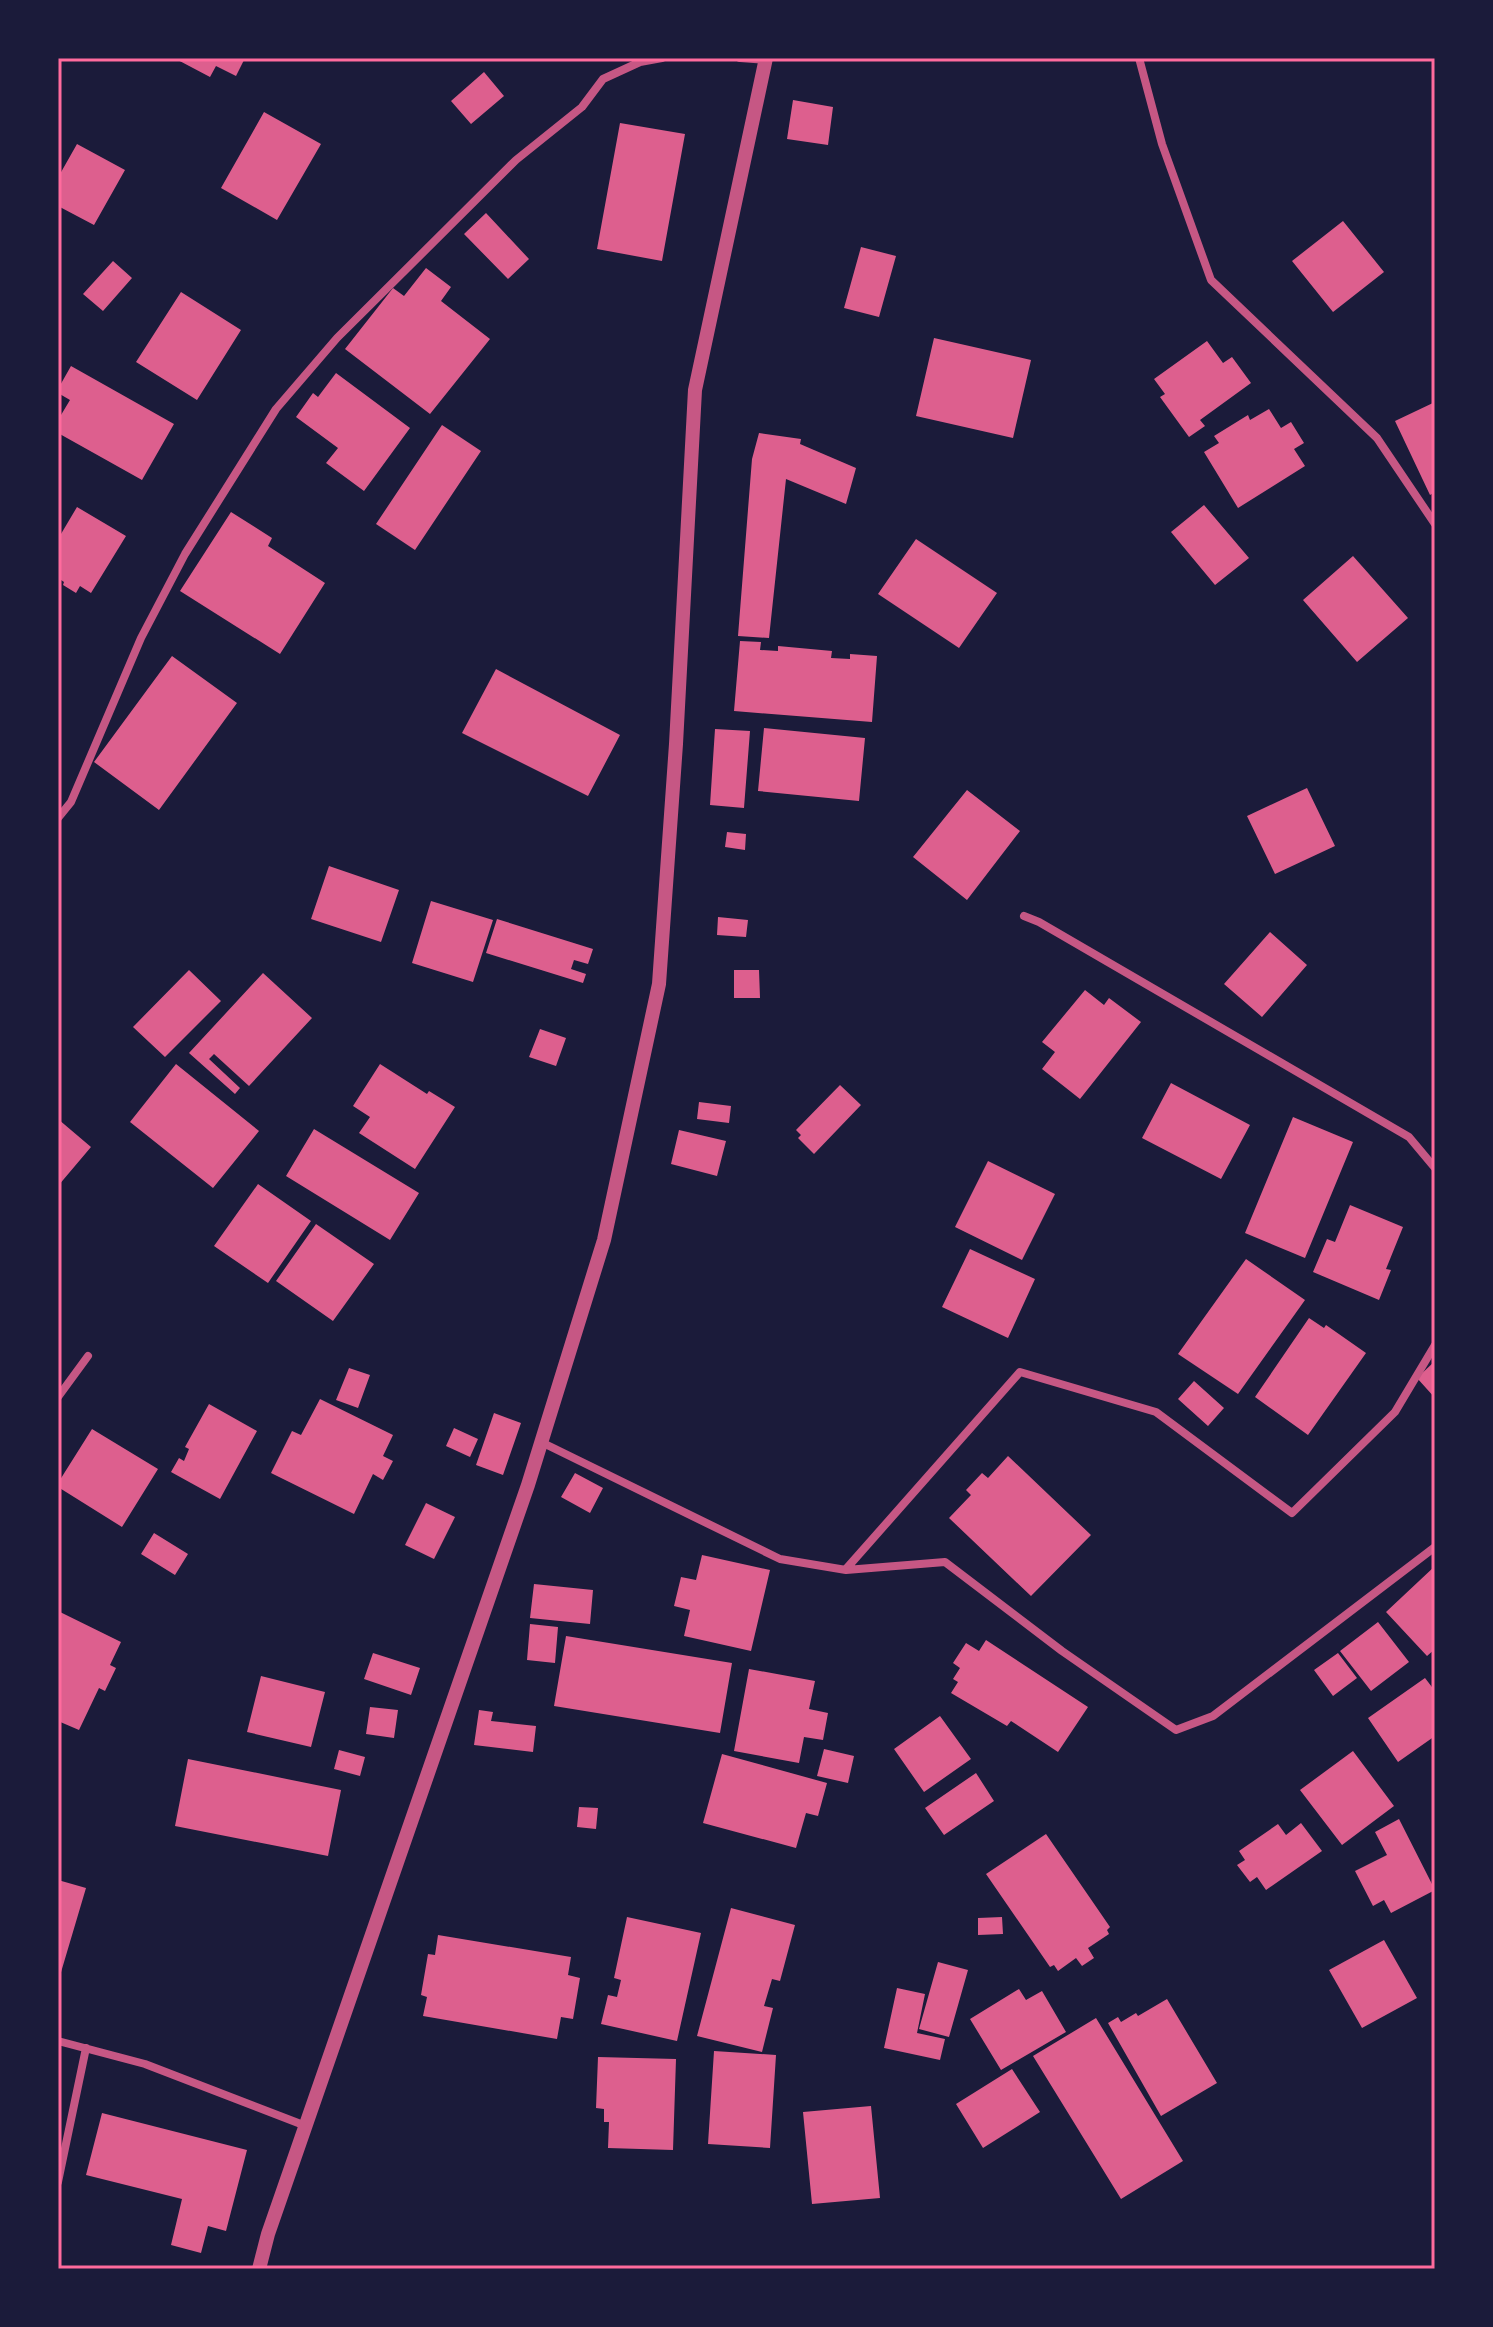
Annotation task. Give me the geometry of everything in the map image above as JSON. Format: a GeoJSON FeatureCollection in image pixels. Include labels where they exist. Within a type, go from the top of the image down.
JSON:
{"type":"FeatureCollection","features":[{"type":"Feature","properties":{"kind":"street"},"geometry":{"type":"LineString","coordinates":[[58,818],[71,802],[141,638],[185,554],[276,409],[337,338],[516,160],[582,107],[603,79],[640,62],[662,58]]}},
{"type":"Feature","properties":{"kind":"street"},"geometry":{"type":"LineString","coordinates":[[259,2269],[268,2234],[541,1442],[604,1240],[659,984],[676,744],[695,390],[766,59],[740,58]]}},
{"type":"Feature","properties":{"kind":"street"},"geometry":{"type":"LineString","coordinates":[[1139,58],[1162,144],[1211,280],[1377,438],[1435,524]]}},
{"type":"Feature","properties":{"kind":"street"},"geometry":{"type":"LineString","coordinates":[[1024,916],[1409,1137],[1435,1168]]}},
{"type":"Feature","properties":{"kind":"street"},"geometry":{"type":"LineString","coordinates":[[846,1570],[1020,1372],[1156,1412],[1292,1513],[1395,1412],[1435,1345]]}},
{"type":"Feature","properties":{"kind":"street"},"geometry":{"type":"LineString","coordinates":[[58,1397],[88,1356]]}},
{"type":"Feature","properties":{"kind":"street"},"geometry":{"type":"LineString","coordinates":[[541,1442],[780,1559],[846,1570],[945,1562],[1062,1651],[1176,1730],[1213,1716],[1435,1547]]}},
{"type":"Feature","properties":{"kind":"street"},"geometry":{"type":"LineString","coordinates":[[58,2041],[145,2064],[306,2126]]}},
{"type":"Feature","properties":{"kind":"street"},"geometry":{"type":"LineString","coordinates":[[58,2182],[86,2048]]}},
{"type":"Feature","properties":{"kind":"building"},"geometry":{"type":"Polygon","coordinates":[[[174,58],[245,58],[236,76],[216,66],[210,77],[174,58]]]}},
{"type":"Feature","properties":{"kind":"building"},"geometry":{"type":"Polygon","coordinates":[[[484,72],[504,96],[471,124],[451,101],[484,72]]]}},
{"type":"Feature","properties":{"kind":"building"},"geometry":{"type":"Polygon","coordinates":[[[793,100],[833,107],[828,145],[787,139],[793,100]]]}},
{"type":"Feature","properties":{"kind":"building"},"geometry":{"type":"Polygon","coordinates":[[[264,112],[321,144],[277,220],[221,188],[264,112]]]}},
{"type":"Feature","properties":{"kind":"building"},"geometry":{"type":"Polygon","coordinates":[[[620,123],[685,134],[662,261],[597,249],[620,123]]]}},
{"type":"Feature","properties":{"kind":"building"},"geometry":{"type":"Polygon","coordinates":[[[77,144],[125,170],[94,225],[58,206],[58,172],[60,174],[77,144]]]}},
{"type":"Feature","properties":{"kind":"building"},"geometry":{"type":"Polygon","coordinates":[[[486,213],[529,259],[508,279],[464,234],[486,213]]]}},
{"type":"Feature","properties":{"kind":"building"},"geometry":{"type":"Polygon","coordinates":[[[1343,221],[1384,272],[1333,312],[1292,261],[1343,221]]]}},
{"type":"Feature","properties":{"kind":"building"},"geometry":{"type":"Polygon","coordinates":[[[861,247],[896,256],[879,317],[844,308],[861,247]]]}},
{"type":"Feature","properties":{"kind":"building"},"geometry":{"type":"Polygon","coordinates":[[[113,261],[132,278],[103,311],[83,294],[113,261]]]}},
{"type":"Feature","properties":{"kind":"building"},"geometry":{"type":"Polygon","coordinates":[[[426,268],[451,287],[441,301],[490,339],[430,414],[345,349],[393,288],[404,296],[426,268]]]}},
{"type":"Feature","properties":{"kind":"building"},"geometry":{"type":"Polygon","coordinates":[[[181,292],[241,330],[197,400],[136,362],[181,292]]]}},
{"type":"Feature","properties":{"kind":"building"},"geometry":{"type":"Polygon","coordinates":[[[934,338],[1031,360],[1013,438],[916,416],[934,338]]]}},
{"type":"Feature","properties":{"kind":"building"},"geometry":{"type":"Polygon","coordinates":[[[1207,341],[1223,363],[1232,357],[1251,383],[1200,420],[1205,426],[1189,437],[1160,397],[1165,394],[1154,379],[1207,341]]]}},
{"type":"Feature","properties":{"kind":"building"},"geometry":{"type":"Polygon","coordinates":[[[71,366],[174,424],[142,480],[58,433],[58,420],[70,400],[58,393],[58,389],[71,366]]]}},
{"type":"Feature","properties":{"kind":"building"},"geometry":{"type":"Polygon","coordinates":[[[336,373],[410,428],[364,491],[326,463],[338,448],[296,417],[313,393],[318,397],[336,373]]]}},
{"type":"Feature","properties":{"kind":"building"},"geometry":{"type":"Polygon","coordinates":[[[1435,402],[1435,492],[1430,495],[1395,421],[1435,402]]]}},
{"type":"Feature","properties":{"kind":"building"},"geometry":{"type":"Polygon","coordinates":[[[1269,409],[1281,428],[1291,422],[1304,443],[1294,449],[1305,466],[1238,508],[1204,452],[1219,443],[1214,436],[1248,415],[1250,420],[1269,409]]]}},
{"type":"Feature","properties":{"kind":"building"},"geometry":{"type":"Polygon","coordinates":[[[442,425],[481,451],[415,550],[376,524],[442,425]]]}},
{"type":"Feature","properties":{"kind":"building"},"geometry":{"type":"Polygon","coordinates":[[[759,433],[801,439],[800,444],[856,468],[846,504],[786,479],[769,638],[738,636],[752,459],[759,433]]]}},
{"type":"Feature","properties":{"kind":"building"},"geometry":{"type":"Polygon","coordinates":[[[1204,505],[1249,558],[1215,585],[1171,532],[1204,505]]]}},
{"type":"Feature","properties":{"kind":"building"},"geometry":{"type":"Polygon","coordinates":[[[77,507],[126,536],[91,593],[80,586],[76,593],[58,578],[58,539],[77,507]]]}},
{"type":"Feature","properties":{"kind":"building"},"geometry":{"type":"Polygon","coordinates":[[[231,512],[272,538],[268,546],[325,583],[280,654],[180,591],[231,512]]]}},
{"type":"Feature","properties":{"kind":"building"},"geometry":{"type":"Polygon","coordinates":[[[916,539],[997,593],[959,648],[878,594],[916,539]]]}},
{"type":"Feature","properties":{"kind":"building"},"geometry":{"type":"Polygon","coordinates":[[[1353,556],[1408,618],[1357,662],[1303,600],[1353,556]]]}},
{"type":"Feature","properties":{"kind":"building"},"geometry":{"type":"Polygon","coordinates":[[[740,641],[761,642],[760,650],[778,651],[778,646],[832,651],[831,658],[850,659],[850,654],[877,656],[872,722],[734,711],[740,641]]]}},
{"type":"Feature","properties":{"kind":"building"},"geometry":{"type":"Polygon","coordinates":[[[172,656],[237,703],[159,810],[94,762],[172,656]]]}},
{"type":"Feature","properties":{"kind":"building"},"geometry":{"type":"Polygon","coordinates":[[[496,669],[620,735],[588,796],[462,733],[496,669]]]}},
{"type":"Feature","properties":{"kind":"building"},"geometry":{"type":"Polygon","coordinates":[[[764,728],[865,738],[859,801],[758,791],[764,728]]]}},
{"type":"Feature","properties":{"kind":"building"},"geometry":{"type":"Polygon","coordinates":[[[715,729],[750,731],[744,808],[710,805],[715,729]]]}},
{"type":"Feature","properties":{"kind":"building"},"geometry":{"type":"Polygon","coordinates":[[[1307,788],[1335,846],[1275,874],[1247,816],[1307,788]]]}},
{"type":"Feature","properties":{"kind":"building"},"geometry":{"type":"Polygon","coordinates":[[[967,790],[1020,831],[967,900],[913,857],[967,790]]]}},
{"type":"Feature","properties":{"kind":"building"},"geometry":{"type":"Polygon","coordinates":[[[727,832],[746,834],[745,850],[725,847],[727,832]]]}},
{"type":"Feature","properties":{"kind":"building"},"geometry":{"type":"Polygon","coordinates":[[[329,866],[399,890],[381,942],[311,919],[329,866]]]}},
{"type":"Feature","properties":{"kind":"building"},"geometry":{"type":"Polygon","coordinates":[[[431,901],[493,920],[473,982],[412,963],[431,901]]]}},
{"type":"Feature","properties":{"kind":"building"},"geometry":{"type":"Polygon","coordinates":[[[718,917],[748,920],[746,937],[717,935],[718,917]]]}},
{"type":"Feature","properties":{"kind":"building"},"geometry":{"type":"Polygon","coordinates":[[[497,919],[593,949],[588,964],[574,960],[571,969],[586,974],[583,983],[486,953],[497,919]]]}},
{"type":"Feature","properties":{"kind":"building"},"geometry":{"type":"Polygon","coordinates":[[[1270,932],[1307,965],[1262,1017],[1224,984],[1270,932]]]}},
{"type":"Feature","properties":{"kind":"building"},"geometry":{"type":"Polygon","coordinates":[[[189,970],[221,1001],[165,1057],[133,1027],[189,970]]]}},
{"type":"Feature","properties":{"kind":"building"},"geometry":{"type":"Polygon","coordinates":[[[734,970],[759,970],[760,998],[734,998],[734,970]]]}},
{"type":"Feature","properties":{"kind":"building"},"geometry":{"type":"Polygon","coordinates":[[[263,973],[312,1018],[249,1086],[214,1054],[209,1059],[240,1088],[235,1094],[189,1053],[263,973]]]}},
{"type":"Feature","properties":{"kind":"building"},"geometry":{"type":"Polygon","coordinates":[[[1085,990],[1104,1005],[1109,998],[1141,1022],[1080,1099],[1042,1069],[1055,1052],[1042,1042],[1085,990]]]}},
{"type":"Feature","properties":{"kind":"building"},"geometry":{"type":"Polygon","coordinates":[[[540,1029],[566,1038],[556,1066],[529,1057],[540,1029]]]}},
{"type":"Feature","properties":{"kind":"building"},"geometry":{"type":"Polygon","coordinates":[[[176,1064],[259,1131],[213,1188],[130,1122],[176,1064]]]}},
{"type":"Feature","properties":{"kind":"building"},"geometry":{"type":"Polygon","coordinates":[[[380,1064],[427,1094],[429,1091],[455,1107],[415,1169],[359,1133],[370,1117],[353,1106],[380,1064]]]}},
{"type":"Feature","properties":{"kind":"building"},"geometry":{"type":"Polygon","coordinates":[[[1171,1083],[1250,1125],[1221,1179],[1142,1138],[1171,1083]]]}},
{"type":"Feature","properties":{"kind":"building"},"geometry":{"type":"Polygon","coordinates":[[[840,1085],[861,1105],[814,1154],[798,1138],[801,1135],[796,1130],[840,1085]]]}},
{"type":"Feature","properties":{"kind":"building"},"geometry":{"type":"Polygon","coordinates":[[[699,1102],[731,1106],[729,1123],[697,1119],[699,1102]]]}},
{"type":"Feature","properties":{"kind":"building"},"geometry":{"type":"Polygon","coordinates":[[[1293,1117],[1353,1142],[1305,1258],[1245,1233],[1293,1117]]]}},
{"type":"Feature","properties":{"kind":"building"},"geometry":{"type":"Polygon","coordinates":[[[58,1119],[91,1147],[58,1186],[58,1119]]]}},
{"type":"Feature","properties":{"kind":"building"},"geometry":{"type":"Polygon","coordinates":[[[314,1129],[419,1193],[390,1240],[286,1176],[314,1129]]]}},
{"type":"Feature","properties":{"kind":"building"},"geometry":{"type":"Polygon","coordinates":[[[679,1130],[726,1141],[717,1176],[671,1164],[679,1130]]]}},
{"type":"Feature","properties":{"kind":"building"},"geometry":{"type":"Polygon","coordinates":[[[988,1161],[1055,1194],[1022,1260],[955,1227],[988,1161]]]}},
{"type":"Feature","properties":{"kind":"building"},"geometry":{"type":"Polygon","coordinates":[[[258,1184],[311,1221],[268,1283],[214,1246],[258,1184]]]}},
{"type":"Feature","properties":{"kind":"building"},"geometry":{"type":"Polygon","coordinates":[[[1350,1205],[1403,1227],[1386,1269],[1391,1270],[1379,1300],[1313,1272],[1327,1239],[1335,1242],[1350,1205]]]}},
{"type":"Feature","properties":{"kind":"building"},"geometry":{"type":"Polygon","coordinates":[[[316,1224],[374,1264],[333,1321],[276,1281],[316,1224]]]}},
{"type":"Feature","properties":{"kind":"building"},"geometry":{"type":"Polygon","coordinates":[[[970,1249],[1035,1279],[1008,1338],[942,1307],[970,1249]]]}},
{"type":"Feature","properties":{"kind":"building"},"geometry":{"type":"Polygon","coordinates":[[[1246,1259],[1305,1300],[1238,1394],[1178,1354],[1246,1259]]]}},
{"type":"Feature","properties":{"kind":"building"},"geometry":{"type":"Polygon","coordinates":[[[1309,1318],[1324,1328],[1326,1325],[1366,1353],[1308,1435],[1255,1397],[1309,1318]]]}},
{"type":"Feature","properties":{"kind":"building"},"geometry":{"type":"Polygon","coordinates":[[[1435,1361],[1435,1398],[1417,1378],[1435,1361]]]}},
{"type":"Feature","properties":{"kind":"building"},"geometry":{"type":"Polygon","coordinates":[[[349,1368],[370,1375],[358,1408],[336,1400],[349,1368]]]}},
{"type":"Feature","properties":{"kind":"building"},"geometry":{"type":"Polygon","coordinates":[[[1194,1381],[1224,1408],[1208,1426],[1178,1399],[1194,1381]]]}},
{"type":"Feature","properties":{"kind":"building"},"geometry":{"type":"Polygon","coordinates":[[[320,1399],[393,1435],[383,1456],[393,1461],[383,1480],[373,1474],[354,1514],[271,1473],[292,1431],[301,1435],[320,1399]]]}},
{"type":"Feature","properties":{"kind":"building"},"geometry":{"type":"Polygon","coordinates":[[[209,1404],[257,1431],[220,1499],[171,1472],[179,1458],[184,1461],[189,1449],[185,1447],[209,1404]]]}},
{"type":"Feature","properties":{"kind":"building"},"geometry":{"type":"Polygon","coordinates":[[[494,1413],[521,1423],[503,1475],[476,1465],[494,1413]]]}},
{"type":"Feature","properties":{"kind":"building"},"geometry":{"type":"Polygon","coordinates":[[[454,1428],[478,1439],[470,1457],[446,1446],[454,1428]]]}},
{"type":"Feature","properties":{"kind":"building"},"geometry":{"type":"Polygon","coordinates":[[[92,1429],[158,1469],[122,1527],[58,1487],[92,1429]]]}},
{"type":"Feature","properties":{"kind":"building"},"geometry":{"type":"Polygon","coordinates":[[[1008,1456],[1091,1535],[1031,1596],[949,1518],[971,1495],[966,1490],[982,1473],[988,1478],[1008,1456]]]}},
{"type":"Feature","properties":{"kind":"building"},"geometry":{"type":"Polygon","coordinates":[[[575,1473],[603,1488],[590,1513],[561,1497],[575,1473]]]}},
{"type":"Feature","properties":{"kind":"building"},"geometry":{"type":"Polygon","coordinates":[[[426,1503],[455,1517],[434,1559],[405,1545],[426,1503]]]}},
{"type":"Feature","properties":{"kind":"building"},"geometry":{"type":"Polygon","coordinates":[[[154,1533],[188,1554],[175,1575],[141,1554],[154,1533]]]}},
{"type":"Feature","properties":{"kind":"building"},"geometry":{"type":"Polygon","coordinates":[[[702,1555],[770,1570],[751,1651],[684,1636],[690,1610],[674,1606],[681,1577],[696,1580],[702,1555]]]}},
{"type":"Feature","properties":{"kind":"building"},"geometry":{"type":"Polygon","coordinates":[[[1435,1566],[1435,1649],[1427,1656],[1386,1612],[1435,1566]]]}},
{"type":"Feature","properties":{"kind":"building"},"geometry":{"type":"Polygon","coordinates":[[[534,1584],[593,1590],[590,1624],[530,1618],[534,1584]]]}},
{"type":"Feature","properties":{"kind":"building"},"geometry":{"type":"Polygon","coordinates":[[[58,1611],[121,1642],[110,1665],[116,1668],[105,1691],[99,1688],[79,1730],[58,1721],[58,1611]]]}},
{"type":"Feature","properties":{"kind":"building"},"geometry":{"type":"Polygon","coordinates":[[[1378,1622],[1409,1662],[1371,1691],[1340,1651],[1378,1622]]]}},
{"type":"Feature","properties":{"kind":"building"},"geometry":{"type":"Polygon","coordinates":[[[530,1624],[558,1627],[555,1663],[527,1660],[530,1624]]]}},
{"type":"Feature","properties":{"kind":"building"},"geometry":{"type":"Polygon","coordinates":[[[566,1636],[732,1663],[720,1733],[554,1706],[566,1636]]]}},
{"type":"Feature","properties":{"kind":"building"},"geometry":{"type":"Polygon","coordinates":[[[986,1640],[1088,1707],[1058,1752],[1011,1721],[1007,1726],[951,1693],[958,1682],[953,1679],[960,1668],[953,1663],[966,1643],[979,1651],[986,1640]]]}},
{"type":"Feature","properties":{"kind":"building"},"geometry":{"type":"Polygon","coordinates":[[[373,1653],[420,1668],[411,1695],[364,1679],[373,1653]]]}},
{"type":"Feature","properties":{"kind":"building"},"geometry":{"type":"Polygon","coordinates":[[[1338,1653],[1357,1678],[1333,1696],[1314,1670],[1338,1653]]]}},
{"type":"Feature","properties":{"kind":"building"},"geometry":{"type":"Polygon","coordinates":[[[749,1669],[815,1681],[809,1709],[828,1713],[823,1740],[804,1737],[799,1763],[734,1751],[749,1669]]]}},
{"type":"Feature","properties":{"kind":"building"},"geometry":{"type":"Polygon","coordinates":[[[261,1676],[325,1692],[311,1747],[247,1732],[261,1676]]]}},
{"type":"Feature","properties":{"kind":"building"},"geometry":{"type":"Polygon","coordinates":[[[1425,1678],[1435,1691],[1435,1736],[1398,1762],[1368,1718],[1425,1678]]]}},
{"type":"Feature","properties":{"kind":"building"},"geometry":{"type":"Polygon","coordinates":[[[370,1707],[398,1710],[394,1738],[366,1734],[370,1707]]]}},
{"type":"Feature","properties":{"kind":"building"},"geometry":{"type":"Polygon","coordinates":[[[479,1710],[493,1712],[491,1721],[536,1726],[533,1752],[474,1745],[479,1710]]]}},
{"type":"Feature","properties":{"kind":"building"},"geometry":{"type":"Polygon","coordinates":[[[940,1716],[971,1759],[924,1792],[894,1749],[940,1716]]]}},
{"type":"Feature","properties":{"kind":"building"},"geometry":{"type":"Polygon","coordinates":[[[824,1749],[854,1756],[848,1783],[817,1776],[824,1749]]]}},
{"type":"Feature","properties":{"kind":"building"},"geometry":{"type":"Polygon","coordinates":[[[339,1750],[365,1757],[360,1776],[334,1769],[339,1750]]]}},
{"type":"Feature","properties":{"kind":"building"},"geometry":{"type":"Polygon","coordinates":[[[1353,1751],[1394,1806],[1342,1845],[1300,1790],[1353,1751]]]}},
{"type":"Feature","properties":{"kind":"building"},"geometry":{"type":"Polygon","coordinates":[[[722,1754],[827,1783],[818,1816],[806,1813],[796,1848],[703,1823],[722,1754]]]}},
{"type":"Feature","properties":{"kind":"building"},"geometry":{"type":"Polygon","coordinates":[[[188,1759],[341,1790],[328,1856],[175,1826],[188,1759]]]}},
{"type":"Feature","properties":{"kind":"building"},"geometry":{"type":"Polygon","coordinates":[[[976,1773],[994,1801],[944,1835],[925,1808],[976,1773]]]}},
{"type":"Feature","properties":{"kind":"building"},"geometry":{"type":"Polygon","coordinates":[[[579,1807],[598,1808],[596,1829],[577,1827],[579,1807]]]}},
{"type":"Feature","properties":{"kind":"building"},"geometry":{"type":"Polygon","coordinates":[[[1399,1819],[1435,1890],[1391,1913],[1384,1900],[1373,1906],[1355,1871],[1387,1855],[1375,1832],[1399,1819]]]}},
{"type":"Feature","properties":{"kind":"building"},"geometry":{"type":"Polygon","coordinates":[[[1301,1823],[1322,1851],[1266,1890],[1257,1877],[1250,1882],[1237,1865],[1245,1860],[1239,1851],[1278,1824],[1286,1835],[1301,1823]]]}},
{"type":"Feature","properties":{"kind":"building"},"geometry":{"type":"Polygon","coordinates":[[[1046,1834],[1110,1927],[1107,1930],[1109,1934],[1088,1948],[1094,1958],[1082,1966],[1076,1958],[1058,1971],[1054,1965],[1050,1967],[986,1874],[1046,1834]]]}},
{"type":"Feature","properties":{"kind":"building"},"geometry":{"type":"Polygon","coordinates":[[[58,1880],[86,1888],[59,1979],[58,1979],[58,1880]]]}},
{"type":"Feature","properties":{"kind":"building"},"geometry":{"type":"Polygon","coordinates":[[[731,1908],[795,1925],[780,1981],[772,1979],[764,2006],[773,2008],[762,2052],[697,2036],[731,1908]]]}},
{"type":"Feature","properties":{"kind":"building"},"geometry":{"type":"Polygon","coordinates":[[[627,1917],[701,1933],[677,2041],[601,2024],[608,1995],[617,1997],[621,1980],[614,1978],[627,1917]]]}},
{"type":"Feature","properties":{"kind":"building"},"geometry":{"type":"Polygon","coordinates":[[[1002,1917],[1003,1934],[978,1935],[978,1918],[1002,1917]]]}},
{"type":"Feature","properties":{"kind":"building"},"geometry":{"type":"Polygon","coordinates":[[[438,1935],[571,1957],[568,1975],[580,1978],[573,2019],[561,2017],[557,2039],[423,2016],[427,1997],[421,1995],[428,1954],[435,1955],[438,1935]]]}},
{"type":"Feature","properties":{"kind":"building"},"geometry":{"type":"Polygon","coordinates":[[[1384,1940],[1417,1998],[1362,2028],[1329,1970],[1384,1940]]]}},
{"type":"Feature","properties":{"kind":"building"},"geometry":{"type":"Polygon","coordinates":[[[938,1962],[968,1970],[949,2037],[919,2029],[938,1962]]]}},
{"type":"Feature","properties":{"kind":"building"},"geometry":{"type":"Polygon","coordinates":[[[897,1988],[925,1994],[917,2033],[945,2039],[940,2060],[884,2048],[897,1988]]]}},
{"type":"Feature","properties":{"kind":"building"},"geometry":{"type":"Polygon","coordinates":[[[1019,1989],[1026,2000],[1042,1991],[1066,2032],[1001,2070],[970,2019],[1019,1989]]]}},
{"type":"Feature","properties":{"kind":"building"},"geometry":{"type":"Polygon","coordinates":[[[1167,1999],[1217,2083],[1161,2116],[1108,2023],[1118,2017],[1121,2022],[1136,2013],[1138,2016],[1167,1999]]]}},
{"type":"Feature","properties":{"kind":"building"},"geometry":{"type":"Polygon","coordinates":[[[1096,2018],[1183,2161],[1121,2199],[1033,2056],[1096,2018]]]}},
{"type":"Feature","properties":{"kind":"building"},"geometry":{"type":"Polygon","coordinates":[[[714,2051],[776,2055],[770,2148],[708,2144],[714,2051]]]}},
{"type":"Feature","properties":{"kind":"building"},"geometry":{"type":"Polygon","coordinates":[[[598,2057],[676,2059],[673,2150],[608,2148],[609,2122],[604,2122],[604,2109],[596,2108],[598,2057]]]}},
{"type":"Feature","properties":{"kind":"building"},"geometry":{"type":"Polygon","coordinates":[[[1012,2069],[1040,2112],[983,2148],[956,2104],[1012,2069]]]}},
{"type":"Feature","properties":{"kind":"building"},"geometry":{"type":"Polygon","coordinates":[[[871,2106],[880,2198],[812,2204],[803,2112],[871,2106]]]}},
{"type":"Feature","properties":{"kind":"building"},"geometry":{"type":"Polygon","coordinates":[[[102,2113],[247,2150],[226,2231],[208,2226],[201,2253],[171,2245],[182,2199],[86,2175],[102,2113]]]}}]}
